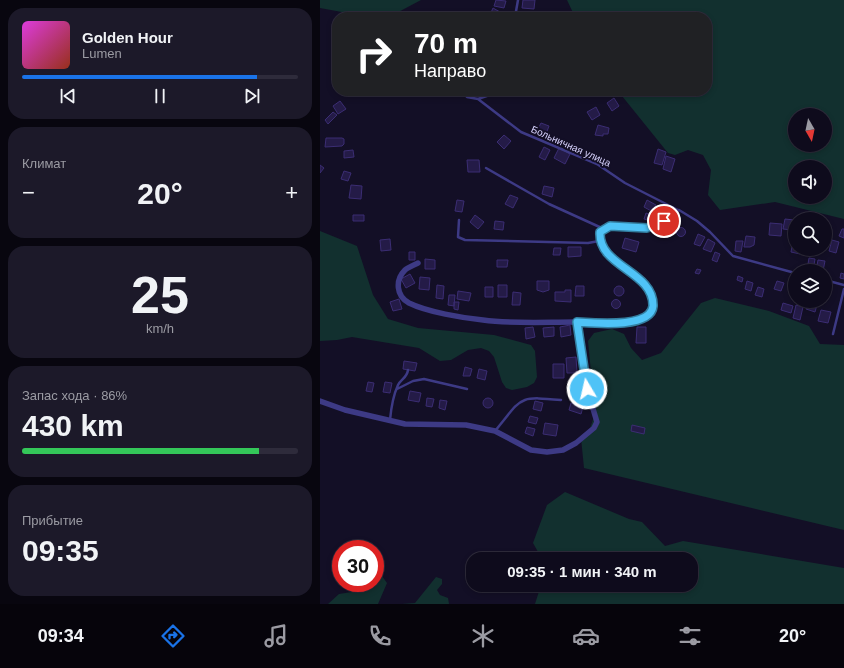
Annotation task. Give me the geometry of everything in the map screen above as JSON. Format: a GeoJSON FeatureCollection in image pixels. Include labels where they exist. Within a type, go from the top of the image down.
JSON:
{"type":"FeatureCollection","features":[{"type":"Feature","properties":{"kind":"street"},"geometry":{"type":"LineString","coordinates":[[418,263],[405,269],[399,279],[398,289],[402,297],[408,303],[453,315],[484,320],[577,322],[632,321],[647,316],[652,309],[653,301],[649,290],[642,282],[612,258],[600,241]]}},
{"type":"Feature","properties":{"kind":"street"},"geometry":{"type":"LineString","coordinates":[[320,402],[345,410],[405,424],[466,425],[495,431],[531,450],[547,452],[563,450],[594,428],[597,422],[596,414],[587,389],[577,322]]}},
{"type":"Feature","properties":{"kind":"lane"},"geometry":{"type":"LineString","coordinates":[[516,12],[518,0]]}},
{"type":"Feature","properties":{"kind":"lane","name":"Больничная улица"},"geometry":{"type":"LineString","coordinates":[[466,96],[478,99],[521,132],[597,164],[625,183],[679,210],[697,221],[710,232],[733,256],[788,271]]}},
{"type":"Feature","properties":{"kind":"lane"},"geometry":{"type":"LineString","coordinates":[[478,99],[487,96]]}},
{"type":"Feature","properties":{"kind":"lane"},"geometry":{"type":"LineString","coordinates":[[486,168],[549,204],[604,229]]}},
{"type":"Feature","properties":{"kind":"lane"},"geometry":{"type":"LineString","coordinates":[[458,220],[458,237],[465,240],[588,243],[600,241],[600,232],[610,226],[647,228],[656,226],[679,210]]}},
{"type":"Feature","properties":{"kind":"lane"},"geometry":{"type":"LineString","coordinates":[[832,282],[844,285]]}},
{"type":"Feature","properties":{"kind":"lane"},"geometry":{"type":"LineString","coordinates":[[833,334],[844,290]]}},
{"type":"Feature","properties":{"kind":"lane"},"geometry":{"type":"LineString","coordinates":[[390,421],[398,384],[407,375],[408,370]]}},
{"type":"Feature","properties":{"kind":"lane"},"geometry":{"type":"LineString","coordinates":[[397,388],[412,381],[424,380],[468,389]]}},
{"type":"Feature","properties":{"kind":"lane"},"geometry":{"type":"LineString","coordinates":[[495,431],[517,404],[526,398],[532,397],[561,400]]}},
{"type":"Feature","properties":{"kind":"green space"},"geometry":{"type":"Polygon","coordinates":[[[320,0],[421,0],[398,12],[342,12],[320,8],[320,0]]]}},
{"type":"Feature","properties":{"kind":"green space"},"geometry":{"type":"Polygon","coordinates":[[[567,0],[844,0],[844,219],[832,216],[832,212],[816,212],[775,202],[720,210],[708,195],[711,170],[703,155],[688,150],[675,155],[668,153],[622,96],[712,96],[712,12],[573,12],[567,0]]]}},
{"type":"Feature","properties":{"kind":"green space"},"geometry":{"type":"Polygon","coordinates":[[[320,231],[357,246],[373,295],[388,319],[418,328],[494,335],[531,345],[535,351],[537,377],[534,383],[527,387],[512,390],[506,388],[502,382],[494,357],[489,351],[481,348],[468,350],[451,360],[440,361],[419,348],[352,337],[320,341],[320,231]]]}},
{"type":"Feature","properties":{"kind":"green space"},"geometry":{"type":"Polygon","coordinates":[[[715,298],[769,311],[809,326],[820,344],[844,345],[844,530],[584,468],[581,438],[589,431],[595,414],[588,341],[594,333],[612,329],[624,334],[631,348],[642,360],[661,353],[701,303],[715,298]]]}},
{"type":"Feature","properties":{"kind":"green space"},"geometry":{"type":"Polygon","coordinates":[[[565,492],[629,519],[642,522],[665,546],[683,541],[844,568],[844,604],[535,604],[539,592],[698,592],[698,552],[538,552],[533,543],[547,505],[565,492]]]}},
{"type":"Feature","properties":{"kind":"green space"},"geometry":{"type":"Polygon","coordinates":[[[436,577],[442,579],[442,584],[437,590],[440,595],[448,598],[449,604],[402,604],[415,603],[436,577]]]}},
{"type":"Feature","properties":{"kind":"green space"},"geometry":{"type":"Polygon","coordinates":[[[384,579],[387,583],[384,590],[384,579]]]}},
{"type":"Feature","properties":{"kind":"green space"},"geometry":{"type":"Polygon","coordinates":[[[352,592],[383,592],[378,604],[328,604],[339,594],[352,592]]]}},
{"type":"Feature","properties":{"kind":"building"},"geometry":{"type":"Polygon","coordinates":[[[496,0],[506,1],[504,8],[494,6],[496,0]]]}},
{"type":"Feature","properties":{"kind":"building"},"geometry":{"type":"Polygon","coordinates":[[[523,0],[535,0],[534,9],[522,8],[523,0]]]}},
{"type":"Feature","properties":{"kind":"building"},"geometry":{"type":"Polygon","coordinates":[[[493,8],[500,12],[491,12],[493,8]]]}},
{"type":"Feature","properties":{"kind":"building"},"geometry":{"type":"Polygon","coordinates":[[[614,98],[619,106],[612,111],[607,103],[614,98]]]}},
{"type":"Feature","properties":{"kind":"building"},"geometry":{"type":"Polygon","coordinates":[[[340,101],[346,109],[338,114],[333,106],[340,101]]]}},
{"type":"Feature","properties":{"kind":"building"},"geometry":{"type":"Polygon","coordinates":[[[596,107],[600,115],[592,120],[587,112],[596,107]]]}},
{"type":"Feature","properties":{"kind":"building"},"geometry":{"type":"Polygon","coordinates":[[[333,112],[337,115],[328,124],[325,120],[333,112]]]}},
{"type":"Feature","properties":{"kind":"building"},"geometry":{"type":"Polygon","coordinates":[[[541,123],[549,126],[546,134],[537,131],[541,123]]]}},
{"type":"Feature","properties":{"kind":"building"},"geometry":{"type":"Polygon","coordinates":[[[598,125],[609,128],[608,134],[603,134],[603,136],[595,135],[598,125]]]}},
{"type":"Feature","properties":{"kind":"building"},"geometry":{"type":"Polygon","coordinates":[[[504,135],[511,141],[504,149],[497,142],[504,135]]]}},
{"type":"Feature","properties":{"kind":"building"},"geometry":{"type":"Polygon","coordinates":[[[326,138],[342,138],[344,139],[344,144],[342,146],[325,147],[326,138]]]}},
{"type":"Feature","properties":{"kind":"building"},"geometry":{"type":"Polygon","coordinates":[[[544,147],[550,150],[545,160],[539,157],[544,147]]]}},
{"type":"Feature","properties":{"kind":"building"},"geometry":{"type":"Polygon","coordinates":[[[559,148],[570,154],[565,164],[554,158],[559,148]]]}},
{"type":"Feature","properties":{"kind":"building"},"geometry":{"type":"Polygon","coordinates":[[[658,149],[666,152],[662,165],[654,163],[658,149]]]}},
{"type":"Feature","properties":{"kind":"building"},"geometry":{"type":"Polygon","coordinates":[[[353,150],[354,157],[344,158],[344,151],[353,150]]]}},
{"type":"Feature","properties":{"kind":"building"},"geometry":{"type":"Polygon","coordinates":[[[666,156],[675,159],[671,172],[663,169],[666,156]]]}},
{"type":"Feature","properties":{"kind":"building"},"geometry":{"type":"Polygon","coordinates":[[[467,160],[479,160],[480,172],[468,172],[467,160]]]}},
{"type":"Feature","properties":{"kind":"building"},"geometry":{"type":"Polygon","coordinates":[[[320,165],[324,168],[320,173],[320,165]]]}},
{"type":"Feature","properties":{"kind":"building"},"geometry":{"type":"Polygon","coordinates":[[[344,171],[351,173],[348,181],[341,179],[344,171]]]}},
{"type":"Feature","properties":{"kind":"building"},"geometry":{"type":"Polygon","coordinates":[[[351,185],[362,186],[361,199],[349,198],[351,185]]]}},
{"type":"Feature","properties":{"kind":"building"},"geometry":{"type":"Polygon","coordinates":[[[544,186],[554,188],[552,197],[542,194],[544,186]]]}},
{"type":"Feature","properties":{"kind":"building"},"geometry":{"type":"Polygon","coordinates":[[[510,195],[518,198],[513,208],[505,204],[510,195]]]}},
{"type":"Feature","properties":{"kind":"building"},"geometry":{"type":"Polygon","coordinates":[[[457,200],[464,201],[462,212],[455,211],[457,200]]]}},
{"type":"Feature","properties":{"kind":"building"},"geometry":{"type":"Polygon","coordinates":[[[647,200],[656,205],[653,212],[644,207],[647,200]]]}},
{"type":"Feature","properties":{"kind":"building"},"geometry":{"type":"Polygon","coordinates":[[[646,213],[657,217],[654,222],[644,219],[646,213]]]}},
{"type":"Feature","properties":{"kind":"building"},"geometry":{"type":"Polygon","coordinates":[[[353,215],[364,215],[364,221],[353,221],[353,215]]]}},
{"type":"Feature","properties":{"kind":"building"},"geometry":{"type":"Polygon","coordinates":[[[475,215],[484,222],[478,229],[470,222],[475,215]]]}},
{"type":"Feature","properties":{"kind":"building"},"geometry":{"type":"Polygon","coordinates":[[[785,219],[788,219],[788,230],[783,229],[785,219]]]}},
{"type":"Feature","properties":{"kind":"building"},"geometry":{"type":"Polygon","coordinates":[[[495,221],[504,222],[503,230],[494,229],[495,221]]]}},
{"type":"Feature","properties":{"kind":"building"},"geometry":{"type":"Polygon","coordinates":[[[770,223],[782,224],[781,236],[769,235],[770,223]]]}},
{"type":"Feature","properties":{"kind":"building"},"geometry":{"type":"Polygon","coordinates":[[[679,228],[683,228],[685,232],[683,236],[679,236],[677,234],[677,230],[679,228]]]}},
{"type":"Feature","properties":{"kind":"building"},"geometry":{"type":"Polygon","coordinates":[[[842,229],[844,229],[844,238],[839,236],[842,229]]]}},
{"type":"Feature","properties":{"kind":"building"},"geometry":{"type":"Polygon","coordinates":[[[698,234],[705,237],[700,246],[694,244],[698,234]]]}},
{"type":"Feature","properties":{"kind":"building"},"geometry":{"type":"Polygon","coordinates":[[[746,236],[755,237],[754,245],[744,247],[746,236]]]}},
{"type":"Feature","properties":{"kind":"building"},"geometry":{"type":"Polygon","coordinates":[[[625,238],[639,242],[636,252],[622,248],[625,238]]]}},
{"type":"Feature","properties":{"kind":"building"},"geometry":{"type":"Polygon","coordinates":[[[390,239],[391,250],[381,251],[380,240],[390,239]]]}},
{"type":"Feature","properties":{"kind":"building"},"geometry":{"type":"Polygon","coordinates":[[[708,239],[715,243],[711,252],[703,249],[708,239]]]}},
{"type":"Feature","properties":{"kind":"building"},"geometry":{"type":"Polygon","coordinates":[[[832,240],[839,242],[836,253],[832,252],[832,240]]]}},
{"type":"Feature","properties":{"kind":"building"},"geometry":{"type":"Polygon","coordinates":[[[736,241],[743,241],[741,252],[735,251],[736,241]]]}},
{"type":"Feature","properties":{"kind":"building"},"geometry":{"type":"Polygon","coordinates":[[[568,247],[581,247],[581,256],[568,257],[568,247]]]}},
{"type":"Feature","properties":{"kind":"building"},"geometry":{"type":"Polygon","coordinates":[[[554,248],[561,248],[560,255],[553,255],[554,248]]]}},
{"type":"Feature","properties":{"kind":"building"},"geometry":{"type":"Polygon","coordinates":[[[409,252],[415,252],[415,260],[409,260],[409,252]]]}},
{"type":"Feature","properties":{"kind":"building"},"geometry":{"type":"Polygon","coordinates":[[[715,252],[720,254],[717,262],[712,260],[715,252]]]}},
{"type":"Feature","properties":{"kind":"building"},"geometry":{"type":"Polygon","coordinates":[[[809,258],[815,259],[814,264],[808,264],[809,258]]]}},
{"type":"Feature","properties":{"kind":"building"},"geometry":{"type":"Polygon","coordinates":[[[425,259],[435,260],[435,269],[425,269],[425,259]]]}},
{"type":"Feature","properties":{"kind":"building"},"geometry":{"type":"Polygon","coordinates":[[[497,260],[508,260],[507,267],[497,267],[497,260]]]}},
{"type":"Feature","properties":{"kind":"building"},"geometry":{"type":"Polygon","coordinates":[[[818,260],[825,261],[824,264],[817,264],[818,260]]]}},
{"type":"Feature","properties":{"kind":"building"},"geometry":{"type":"Polygon","coordinates":[[[697,269],[701,270],[699,274],[695,273],[697,269]]]}},
{"type":"Feature","properties":{"kind":"building"},"geometry":{"type":"Polygon","coordinates":[[[841,273],[844,274],[844,279],[840,278],[841,273]]]}},
{"type":"Feature","properties":{"kind":"building"},"geometry":{"type":"Polygon","coordinates":[[[410,274],[415,283],[406,288],[401,279],[410,274]]]}},
{"type":"Feature","properties":{"kind":"building"},"geometry":{"type":"Polygon","coordinates":[[[738,276],[743,278],[742,282],[737,280],[738,276]]]}},
{"type":"Feature","properties":{"kind":"building"},"geometry":{"type":"Polygon","coordinates":[[[420,277],[430,278],[429,290],[419,289],[420,277]]]}},
{"type":"Feature","properties":{"kind":"building"},"geometry":{"type":"Polygon","coordinates":[[[537,281],[549,281],[549,290],[543,292],[537,290],[537,281]]]}},
{"type":"Feature","properties":{"kind":"building"},"geometry":{"type":"Polygon","coordinates":[[[747,281],[753,283],[751,291],[745,289],[747,281]]]}},
{"type":"Feature","properties":{"kind":"building"},"geometry":{"type":"Polygon","coordinates":[[[777,281],[784,283],[781,291],[774,289],[777,281]]]}},
{"type":"Feature","properties":{"kind":"building"},"geometry":{"type":"Polygon","coordinates":[[[437,285],[444,286],[443,299],[436,298],[437,285]]]}},
{"type":"Feature","properties":{"kind":"building"},"geometry":{"type":"Polygon","coordinates":[[[498,285],[507,285],[507,297],[498,297],[498,285]]]}},
{"type":"Feature","properties":{"kind":"building"},"geometry":{"type":"Polygon","coordinates":[[[576,286],[584,286],[584,296],[575,296],[576,286]]]}},
{"type":"Feature","properties":{"kind":"building"},"geometry":{"type":"Polygon","coordinates":[[[617,286],[621,286],[624,291],[621,296],[617,296],[614,293],[614,289],[617,286]]]}},
{"type":"Feature","properties":{"kind":"building"},"geometry":{"type":"Polygon","coordinates":[[[485,287],[493,287],[493,297],[485,297],[485,287]]]}},
{"type":"Feature","properties":{"kind":"building"},"geometry":{"type":"Polygon","coordinates":[[[758,287],[764,289],[762,297],[755,295],[758,287]]]}},
{"type":"Feature","properties":{"kind":"building"},"geometry":{"type":"Polygon","coordinates":[[[565,290],[571,290],[571,302],[555,301],[555,292],[565,292],[565,290]]]}},
{"type":"Feature","properties":{"kind":"building"},"geometry":{"type":"Polygon","coordinates":[[[458,291],[471,293],[469,301],[457,299],[458,291]]]}},
{"type":"Feature","properties":{"kind":"building"},"geometry":{"type":"Polygon","coordinates":[[[513,292],[521,293],[520,305],[512,305],[513,292]]]}},
{"type":"Feature","properties":{"kind":"building"},"geometry":{"type":"Polygon","coordinates":[[[449,295],[455,295],[454,306],[448,305],[449,295]]]}},
{"type":"Feature","properties":{"kind":"building"},"geometry":{"type":"Polygon","coordinates":[[[399,299],[402,309],[393,311],[390,302],[399,299]]]}},
{"type":"Feature","properties":{"kind":"building"},"geometry":{"type":"Polygon","coordinates":[[[616,299],[621,304],[616,309],[611,304],[616,299]]]}},
{"type":"Feature","properties":{"kind":"building"},"geometry":{"type":"Polygon","coordinates":[[[454,302],[459,302],[458,310],[454,309],[454,302]]]}},
{"type":"Feature","properties":{"kind":"building"},"geometry":{"type":"Polygon","coordinates":[[[783,303],[788,304],[788,308],[792,308],[791,313],[781,310],[783,303]]]}},
{"type":"Feature","properties":{"kind":"building"},"geometry":{"type":"Polygon","coordinates":[[[795,308],[803,308],[800,320],[793,318],[795,308]]]}},
{"type":"Feature","properties":{"kind":"building"},"geometry":{"type":"Polygon","coordinates":[[[806,308],[816,308],[815,312],[806,308]]]}},
{"type":"Feature","properties":{"kind":"building"},"geometry":{"type":"Polygon","coordinates":[[[821,310],[831,312],[828,323],[818,321],[821,310]]]}},
{"type":"Feature","properties":{"kind":"building"},"geometry":{"type":"Polygon","coordinates":[[[570,325],[571,335],[561,337],[560,327],[570,325]]]}},
{"type":"Feature","properties":{"kind":"building"},"geometry":{"type":"Polygon","coordinates":[[[533,327],[535,337],[526,339],[525,328],[533,327]]]}},
{"type":"Feature","properties":{"kind":"building"},"geometry":{"type":"Polygon","coordinates":[[[554,327],[554,336],[544,337],[543,328],[554,327]]]}},
{"type":"Feature","properties":{"kind":"building"},"geometry":{"type":"Polygon","coordinates":[[[637,327],[646,327],[646,343],[636,343],[637,327]]]}},
{"type":"Feature","properties":{"kind":"building"},"geometry":{"type":"Polygon","coordinates":[[[576,357],[577,373],[567,373],[566,358],[576,357]]]}},
{"type":"Feature","properties":{"kind":"building"},"geometry":{"type":"Polygon","coordinates":[[[404,361],[417,363],[415,371],[403,369],[404,361]]]}},
{"type":"Feature","properties":{"kind":"building"},"geometry":{"type":"Polygon","coordinates":[[[553,364],[564,364],[564,378],[553,378],[553,364]]]}},
{"type":"Feature","properties":{"kind":"building"},"geometry":{"type":"Polygon","coordinates":[[[465,367],[472,369],[470,376],[463,376],[465,367]]]}},
{"type":"Feature","properties":{"kind":"building"},"geometry":{"type":"Polygon","coordinates":[[[479,369],[487,371],[485,380],[477,378],[479,369]]]}},
{"type":"Feature","properties":{"kind":"building"},"geometry":{"type":"Polygon","coordinates":[[[368,382],[374,383],[372,392],[366,391],[368,382]]]}},
{"type":"Feature","properties":{"kind":"building"},"geometry":{"type":"Polygon","coordinates":[[[385,382],[392,383],[390,393],[383,392],[385,382]]]}},
{"type":"Feature","properties":{"kind":"building"},"geometry":{"type":"Polygon","coordinates":[[[573,382],[582,382],[581,397],[572,396],[573,382]]]}},
{"type":"Feature","properties":{"kind":"building"},"geometry":{"type":"Polygon","coordinates":[[[410,391],[421,393],[419,402],[408,400],[410,391]]]}},
{"type":"Feature","properties":{"kind":"building"},"geometry":{"type":"Polygon","coordinates":[[[427,398],[434,399],[432,407],[426,406],[427,398]]]}},
{"type":"Feature","properties":{"kind":"building"},"geometry":{"type":"Polygon","coordinates":[[[486,398],[490,398],[492,399],[492,407],[486,408],[483,405],[483,401],[486,398]]]}},
{"type":"Feature","properties":{"kind":"building"},"geometry":{"type":"Polygon","coordinates":[[[440,400],[447,401],[445,410],[439,408],[440,400]]]}},
{"type":"Feature","properties":{"kind":"building"},"geometry":{"type":"Polygon","coordinates":[[[535,401],[543,403],[541,411],[533,409],[535,401]]]}},
{"type":"Feature","properties":{"kind":"building"},"geometry":{"type":"Polygon","coordinates":[[[571,403],[583,407],[581,414],[569,410],[571,403]]]}},
{"type":"Feature","properties":{"kind":"building"},"geometry":{"type":"Polygon","coordinates":[[[530,416],[538,418],[536,424],[528,422],[530,416]]]}},
{"type":"Feature","properties":{"kind":"building"},"geometry":{"type":"Polygon","coordinates":[[[545,423],[558,425],[556,436],[543,434],[545,423]]]}},
{"type":"Feature","properties":{"kind":"building"},"geometry":{"type":"Polygon","coordinates":[[[632,425],[645,428],[644,434],[631,431],[632,425]]]}},
{"type":"Feature","properties":{"kind":"building"},"geometry":{"type":"Polygon","coordinates":[[[527,427],[535,429],[533,436],[525,433],[527,427]]]}},
{"type":"Feature","properties":{"kind":"route"},"geometry":{"type":"LineString","coordinates":[[587,389],[577,322],[606,323],[636,320],[647,316],[652,309],[653,301],[649,290],[642,282],[612,258],[603,248],[600,241],[600,232],[610,226],[636,229],[647,228],[656,226],[664,221]]}}]}
